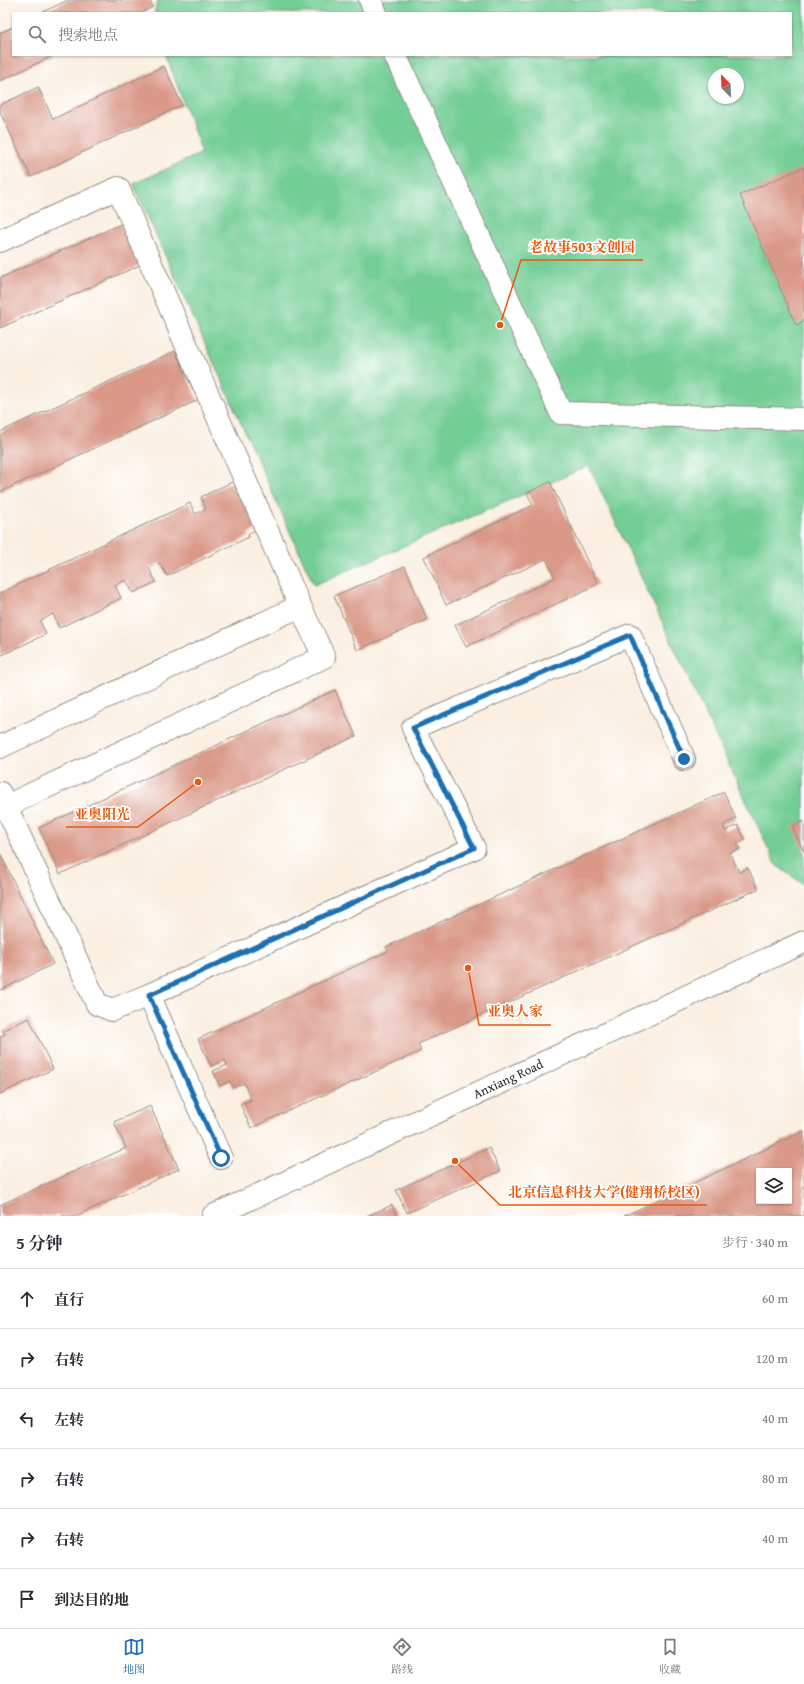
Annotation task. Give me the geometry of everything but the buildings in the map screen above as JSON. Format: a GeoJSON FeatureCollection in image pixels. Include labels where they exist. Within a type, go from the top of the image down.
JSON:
{"type":"FeatureCollection","features":[{"type":"Feature","properties":{"kind":"street"},"geometry":{"type":"LineString","coordinates":[[370,0],[376,12]]}},
{"type":"Feature","properties":{"kind":"street"},"geometry":{"type":"LineString","coordinates":[[395,56],[561,413],[804,419]]}},
{"type":"Feature","properties":{"kind":"street"},"geometry":{"type":"LineString","coordinates":[[0,241],[118,188],[300,606],[324,657],[3,799],[97,1004],[112,1010],[149,995],[474,848],[413,728],[630,635],[684,759]]}},
{"type":"Feature","properties":{"kind":"street"},"geometry":{"type":"LineString","coordinates":[[0,747],[300,606]]}},
{"type":"Feature","properties":{"kind":"street","name":"Anxiang Road"},"geometry":{"type":"LineString","coordinates":[[213,1216],[804,942]]}},
{"type":"Feature","properties":{"kind":"street"},"geometry":{"type":"LineString","coordinates":[[149,995],[221,1158]]}},
{"type":"Feature","properties":{"kind":"green space"},"geometry":{"type":"Polygon","coordinates":[[[158,0],[804,0],[804,885],[776,865],[589,466],[314,585],[133,184],[202,153],[166,56],[792,56],[792,12],[154,12],[158,0]]]}},
{"type":"Feature","properties":{"kind":"place","name":"老故事503文创园"},"geometry":{"type":"Point","coordinates":[500,325]}},
{"type":"Feature","properties":{"kind":"place","name":"亚奥阳光"},"geometry":{"type":"Point","coordinates":[198,782]}},
{"type":"Feature","properties":{"kind":"place","name":"亚奥人家"},"geometry":{"type":"Point","coordinates":[468,968]}},
{"type":"Feature","properties":{"kind":"place","name":"北京信息科技大学(健翔桥校区)"},"geometry":{"type":"Point","coordinates":[455,1161]}},
{"type":"Feature","properties":{"kind":"route"},"geometry":{"type":"LineString","coordinates":[[221,1158],[149,995],[474,848],[413,728],[630,635],[684,759]]}}]}
